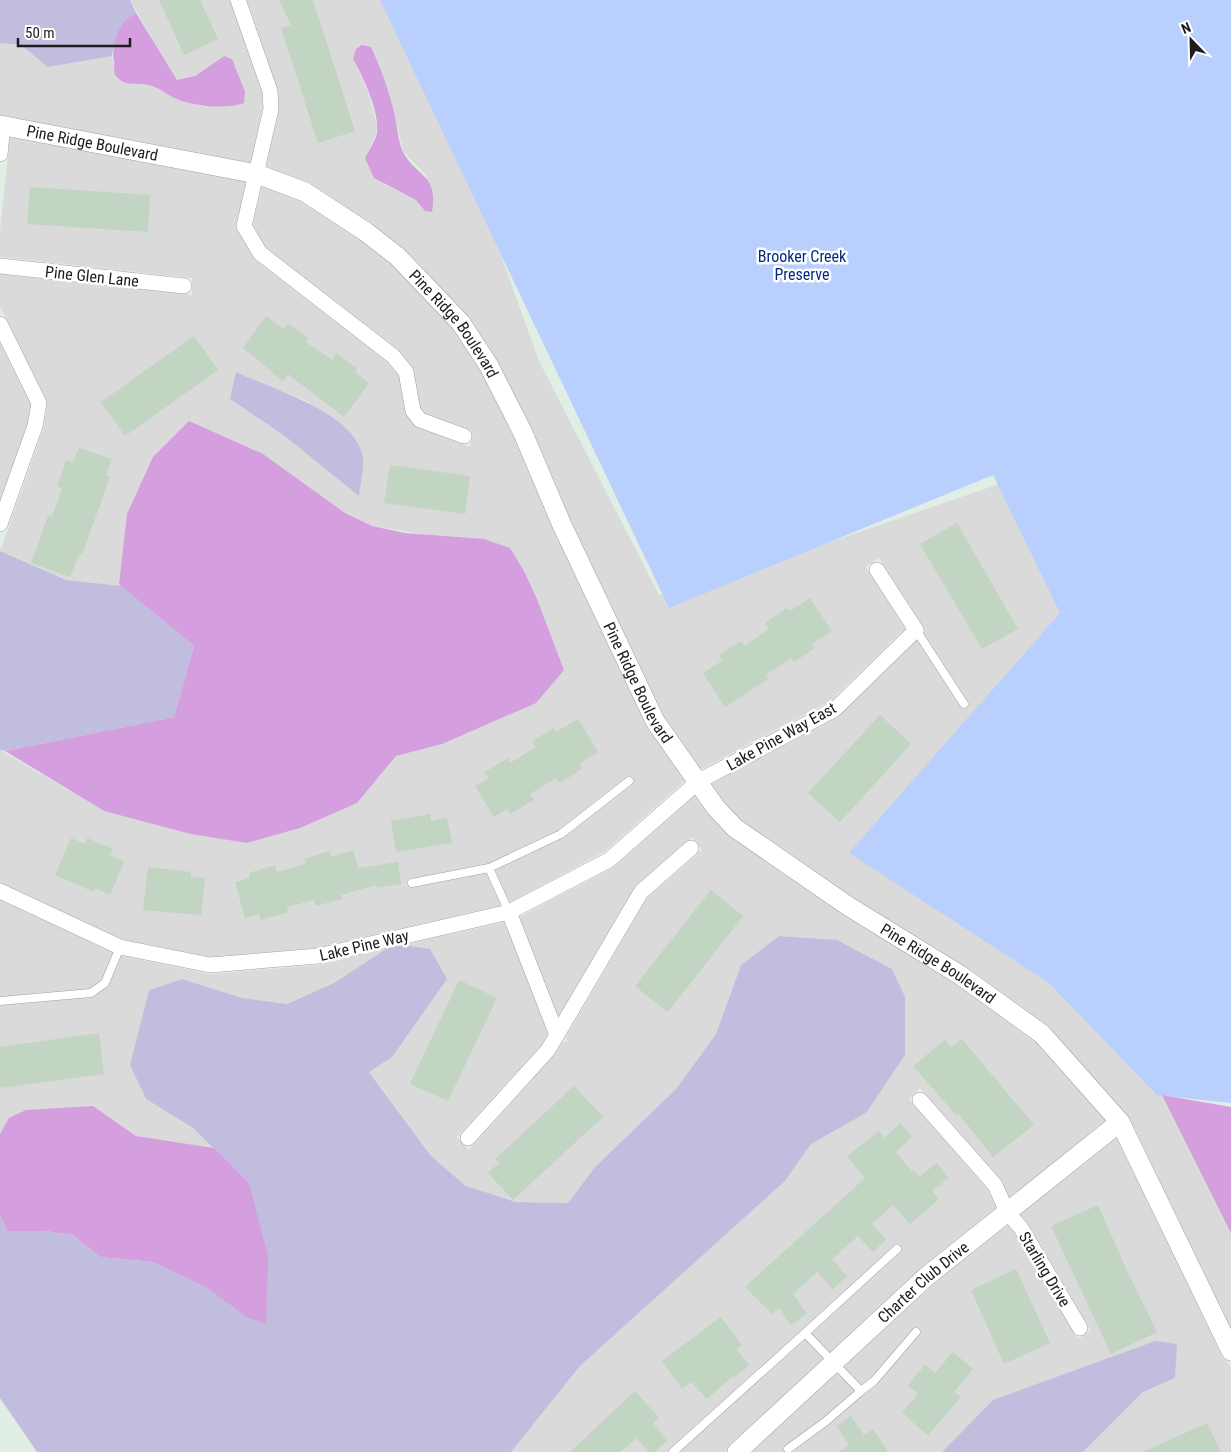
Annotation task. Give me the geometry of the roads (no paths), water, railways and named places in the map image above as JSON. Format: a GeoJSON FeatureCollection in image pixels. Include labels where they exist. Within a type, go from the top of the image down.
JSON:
{"type":"FeatureCollection","features":[{"type":"Feature","properties":{"kind":"street"},"geometry":{"type":"LineString","coordinates":[[238,0],[270,91],[271,109],[244,226],[260,253],[393,356],[406,372],[413,411],[420,420],[464,436]]}},
{"type":"Feature","properties":{"kind":"street"},"geometry":{"type":"LineString","coordinates":[[0,154],[2,125]]}},
{"type":"Feature","properties":{"kind":"street","name":"Pine Ridge Boulevard"},"geometry":{"type":"LineString","coordinates":[[2,125],[256,174],[305,192],[366,232],[397,256],[461,323],[489,366],[522,431],[562,525],[655,721],[699,781],[716,808],[735,828],[848,906],[960,975],[1042,1034],[1120,1122],[1231,1351]]}},
{"type":"Feature","properties":{"kind":"street","name":"Pine Glen Lane"},"geometry":{"type":"LineString","coordinates":[[0,266],[184,286]]}},
{"type":"Feature","properties":{"kind":"street"},"geometry":{"type":"LineString","coordinates":[[0,324],[39,403],[35,426],[0,524]]}},
{"type":"Feature","properties":{"kind":"street"},"geometry":{"type":"LineString","coordinates":[[877,570],[916,630]]}},
{"type":"Feature","properties":{"kind":"street","name":"Lake Pine Way East"},"geometry":{"type":"LineString","coordinates":[[699,781],[835,709],[916,630]]}},
{"type":"Feature","properties":{"kind":"street","name":"Lake Pine Way"},"geometry":{"type":"LineString","coordinates":[[0,891],[120,947],[210,965],[318,956],[509,912],[609,860],[699,781]]}},
{"type":"Feature","properties":{"kind":"street"},"geometry":{"type":"LineString","coordinates":[[468,1138],[548,1050],[641,892],[691,848]]}},
{"type":"Feature","properties":{"kind":"street"},"geometry":{"type":"LineString","coordinates":[[509,912],[557,1035]]}},
{"type":"Feature","properties":{"kind":"street","name":"Starling Drive"},"geometry":{"type":"LineString","coordinates":[[920,1100],[995,1185],[1007,1212],[1021,1228],[1080,1328]]}},
{"type":"Feature","properties":{"kind":"street","name":"Charter Club Drive"},"geometry":{"type":"LineString","coordinates":[[737,1452],[926,1277],[1120,1122]]}},
{"type":"Feature","properties":{"kind":"lane"},"geometry":{"type":"LineString","coordinates":[[916,630],[964,704]]}},
{"type":"Feature","properties":{"kind":"lane"},"geometry":{"type":"LineString","coordinates":[[412,883],[489,868],[561,834],[629,781]]}},
{"type":"Feature","properties":{"kind":"lane"},"geometry":{"type":"LineString","coordinates":[[489,868],[509,912]]}},
{"type":"Feature","properties":{"kind":"lane"},"geometry":{"type":"LineString","coordinates":[[0,1001],[91,993],[104,983],[120,947]]}},
{"type":"Feature","properties":{"kind":"lane"},"geometry":{"type":"LineString","coordinates":[[673,1452],[897,1249]]}},
{"type":"Feature","properties":{"kind":"lane"},"geometry":{"type":"LineString","coordinates":[[788,1449],[825,1422],[874,1381],[916,1332]]}},
{"type":"Feature","properties":{"kind":"lane"},"geometry":{"type":"LineString","coordinates":[[805,1333],[861,1391]]}},
{"type":"Feature","properties":{"kind":"park label","name":"Brooker Creek Preserve"},"geometry":{"type":"Point","coordinates":[802,265]}}]}
